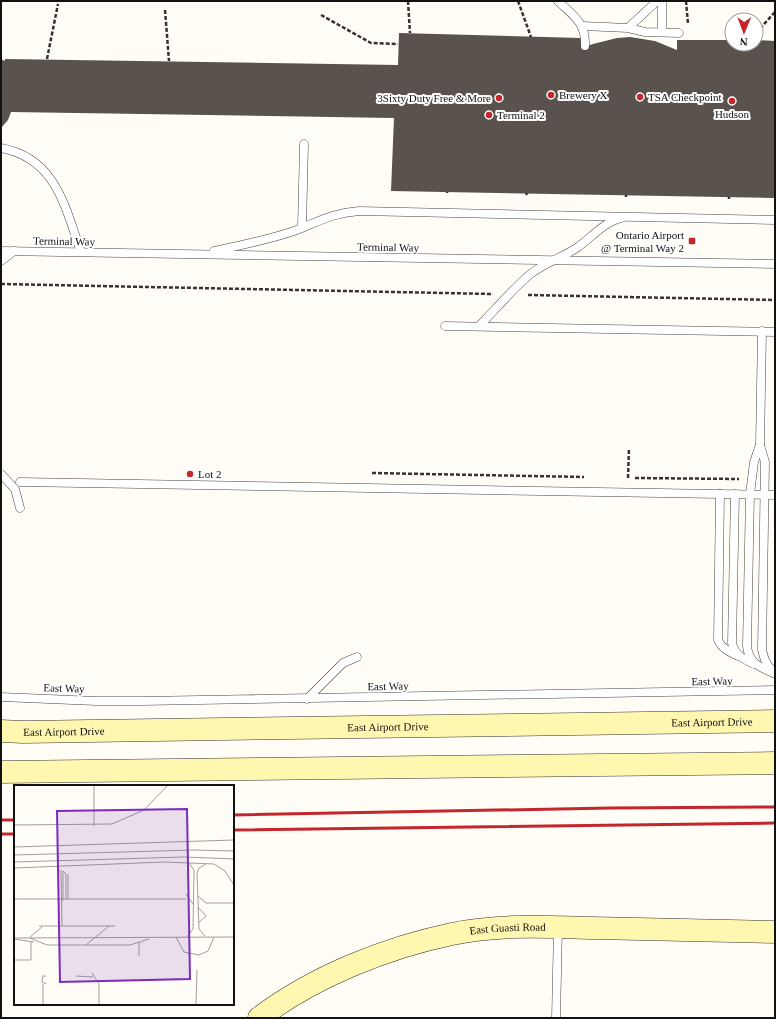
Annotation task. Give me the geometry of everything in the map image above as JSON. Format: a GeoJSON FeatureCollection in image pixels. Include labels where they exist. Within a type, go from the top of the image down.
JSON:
{"type":"FeatureCollection","features":[{"type":"Feature","properties":{"kind":"main road","name":"East Airport Drive"},"geometry":{"type":"LineString","coordinates":[[1,731],[23,732],[775,721]]}},
{"type":"Feature","properties":{"kind":"main road"},"geometry":{"type":"LineString","coordinates":[[1,772],[775,763]]}},
{"type":"Feature","properties":{"kind":"main road","name":"East Guasti Road"},"geometry":{"type":"LineString","coordinates":[[259,1018],[310,986],[345,968],[397,949],[452,934],[501,928],[558,927],[775,932]]}},
{"type":"Feature","properties":{"kind":"lane"},"geometry":{"type":"LineString","coordinates":[[558,1],[577,18],[583,26],[586,35],[586,46]]}},
{"type":"Feature","properties":{"kind":"lane"},"geometry":{"type":"LineString","coordinates":[[628,28],[657,1]]}},
{"type":"Feature","properties":{"kind":"lane"},"geometry":{"type":"LineString","coordinates":[[662,1],[662,32]]}},
{"type":"Feature","properties":{"kind":"lane"},"geometry":{"type":"LineString","coordinates":[[583,26],[628,28],[645,32],[679,32]]}},
{"type":"Feature","properties":{"kind":"lane"},"geometry":{"type":"LineString","coordinates":[[302,227],[304,144]]}},
{"type":"Feature","properties":{"kind":"lane"},"geometry":{"type":"LineString","coordinates":[[1,148],[20,153],[34,162],[45,171],[55,184],[64,202],[81,252]]}},
{"type":"Feature","properties":{"kind":"lane"},"geometry":{"type":"LineString","coordinates":[[200,254],[270,238],[332,215],[344,212],[359,211],[775,220]]}},
{"type":"Feature","properties":{"kind":"lane"},"geometry":{"type":"LineString","coordinates":[[479,326],[528,276],[549,261],[569,253],[580,246],[602,227],[615,219],[625,217]]}},
{"type":"Feature","properties":{"kind":"lane","name":"Terminal Way"},"geometry":{"type":"LineString","coordinates":[[1,251],[775,264]]}},
{"type":"Feature","properties":{"kind":"lane"},"geometry":{"type":"LineString","coordinates":[[1,261],[14,251]]}},
{"type":"Feature","properties":{"kind":"lane"},"geometry":{"type":"LineString","coordinates":[[445,326],[775,332]]}},
{"type":"Feature","properties":{"kind":"lane"},"geometry":{"type":"LineString","coordinates":[[762,331],[760,444],[765,462],[762,649],[764,660],[769,668],[775,673]]}},
{"type":"Feature","properties":{"kind":"lane"},"geometry":{"type":"LineString","coordinates":[[760,444],[754,462],[750,494],[747,646],[748,654],[752,661],[762,668]]}},
{"type":"Feature","properties":{"kind":"lane"},"geometry":{"type":"LineString","coordinates":[[1,474],[15,490],[20,508]]}},
{"type":"Feature","properties":{"kind":"lane"},"geometry":{"type":"LineString","coordinates":[[20,482],[775,494]]}},
{"type":"Feature","properties":{"kind":"lane"},"geometry":{"type":"LineString","coordinates":[[720,494],[718,640],[720,645],[726,650],[775,673]]}},
{"type":"Feature","properties":{"kind":"lane"},"geometry":{"type":"LineString","coordinates":[[735,494],[732,643],[734,650],[739,656]]}},
{"type":"Feature","properties":{"kind":"lane"},"geometry":{"type":"LineString","coordinates":[[307,699],[343,663],[357,657]]}},
{"type":"Feature","properties":{"kind":"lane","name":"East Way"},"geometry":{"type":"LineString","coordinates":[[2,697],[96,701],[307,699],[775,690]]}},
{"type":"Feature","properties":{"kind":"lane"},"geometry":{"type":"LineString","coordinates":[[556,1018],[558,927]]}},
{"type":"Feature","properties":{"kind":"path"},"geometry":{"type":"LineString","coordinates":[[408,1],[410,33]]}},
{"type":"Feature","properties":{"kind":"path"},"geometry":{"type":"LineString","coordinates":[[518,1],[531,37]]}},
{"type":"Feature","properties":{"kind":"path"},"geometry":{"type":"LineString","coordinates":[[686,1],[688,24]]}},
{"type":"Feature","properties":{"kind":"path"},"geometry":{"type":"LineString","coordinates":[[47,59],[58,4]]}},
{"type":"Feature","properties":{"kind":"path"},"geometry":{"type":"LineString","coordinates":[[165,10],[169,61]]}},
{"type":"Feature","properties":{"kind":"path"},"geometry":{"type":"LineString","coordinates":[[764,24],[775,12]]}},
{"type":"Feature","properties":{"kind":"path"},"geometry":{"type":"LineString","coordinates":[[321,15],[371,43],[398,44]]}},
{"type":"Feature","properties":{"kind":"path"},"geometry":{"type":"LineString","coordinates":[[1,284],[775,300]]}},
{"type":"Feature","properties":{"kind":"path"},"geometry":{"type":"LineString","coordinates":[[629,448],[628,478],[746,479]]}},
{"type":"Feature","properties":{"kind":"path"},"geometry":{"type":"LineString","coordinates":[[372,473],[588,477]]}},
{"type":"Feature","properties":{"kind":"building","name":"Terminal 2"},"geometry":{"type":"Polygon","coordinates":[[[399,33],[581,38],[581,48],[617,38],[630,37],[655,41],[677,50],[677,40],[724,40],[724,52],[764,52],[764,40],[775,41],[775,198],[391,191],[394,118],[11,112],[8,120],[1,128],[1,59],[5,61],[5,59],[398,65],[399,33]]]}},
{"type":"Feature","properties":{"kind":"railway"},"geometry":{"type":"LineString","coordinates":[[234,815],[610,808],[775,807]]}},
{"type":"Feature","properties":{"kind":"railway"},"geometry":{"type":"LineString","coordinates":[[1,820],[14,820]]}},
{"type":"Feature","properties":{"kind":"railway"},"geometry":{"type":"LineString","coordinates":[[234,830],[775,823]]}},
{"type":"Feature","properties":{"kind":"railway"},"geometry":{"type":"LineString","coordinates":[[1,834],[14,834]]}},
{"type":"Feature","properties":{"kind":"place","name":"Brewery X"},"geometry":{"type":"Point","coordinates":[551,95]}},
{"type":"Feature","properties":{"kind":"place","name":"TSA Checkpoint"},"geometry":{"type":"Point","coordinates":[640,97]}},
{"type":"Feature","properties":{"kind":"place","name":"3Sixty Duty Free & More"},"geometry":{"type":"Point","coordinates":[499,98]}},
{"type":"Feature","properties":{"kind":"place","name":"Hudson"},"geometry":{"type":"Point","coordinates":[732,101]}},
{"type":"Feature","properties":{"kind":"place","name":"Terminal 2"},"geometry":{"type":"Point","coordinates":[489,115]}},
{"type":"Feature","properties":{"kind":"place","name":"Ontario Airport @ Terminal Way 2"},"geometry":{"type":"Point","coordinates":[692,241]}},
{"type":"Feature","properties":{"kind":"place","name":"Lot 2"},"geometry":{"type":"Point","coordinates":[190,474]}}]}
